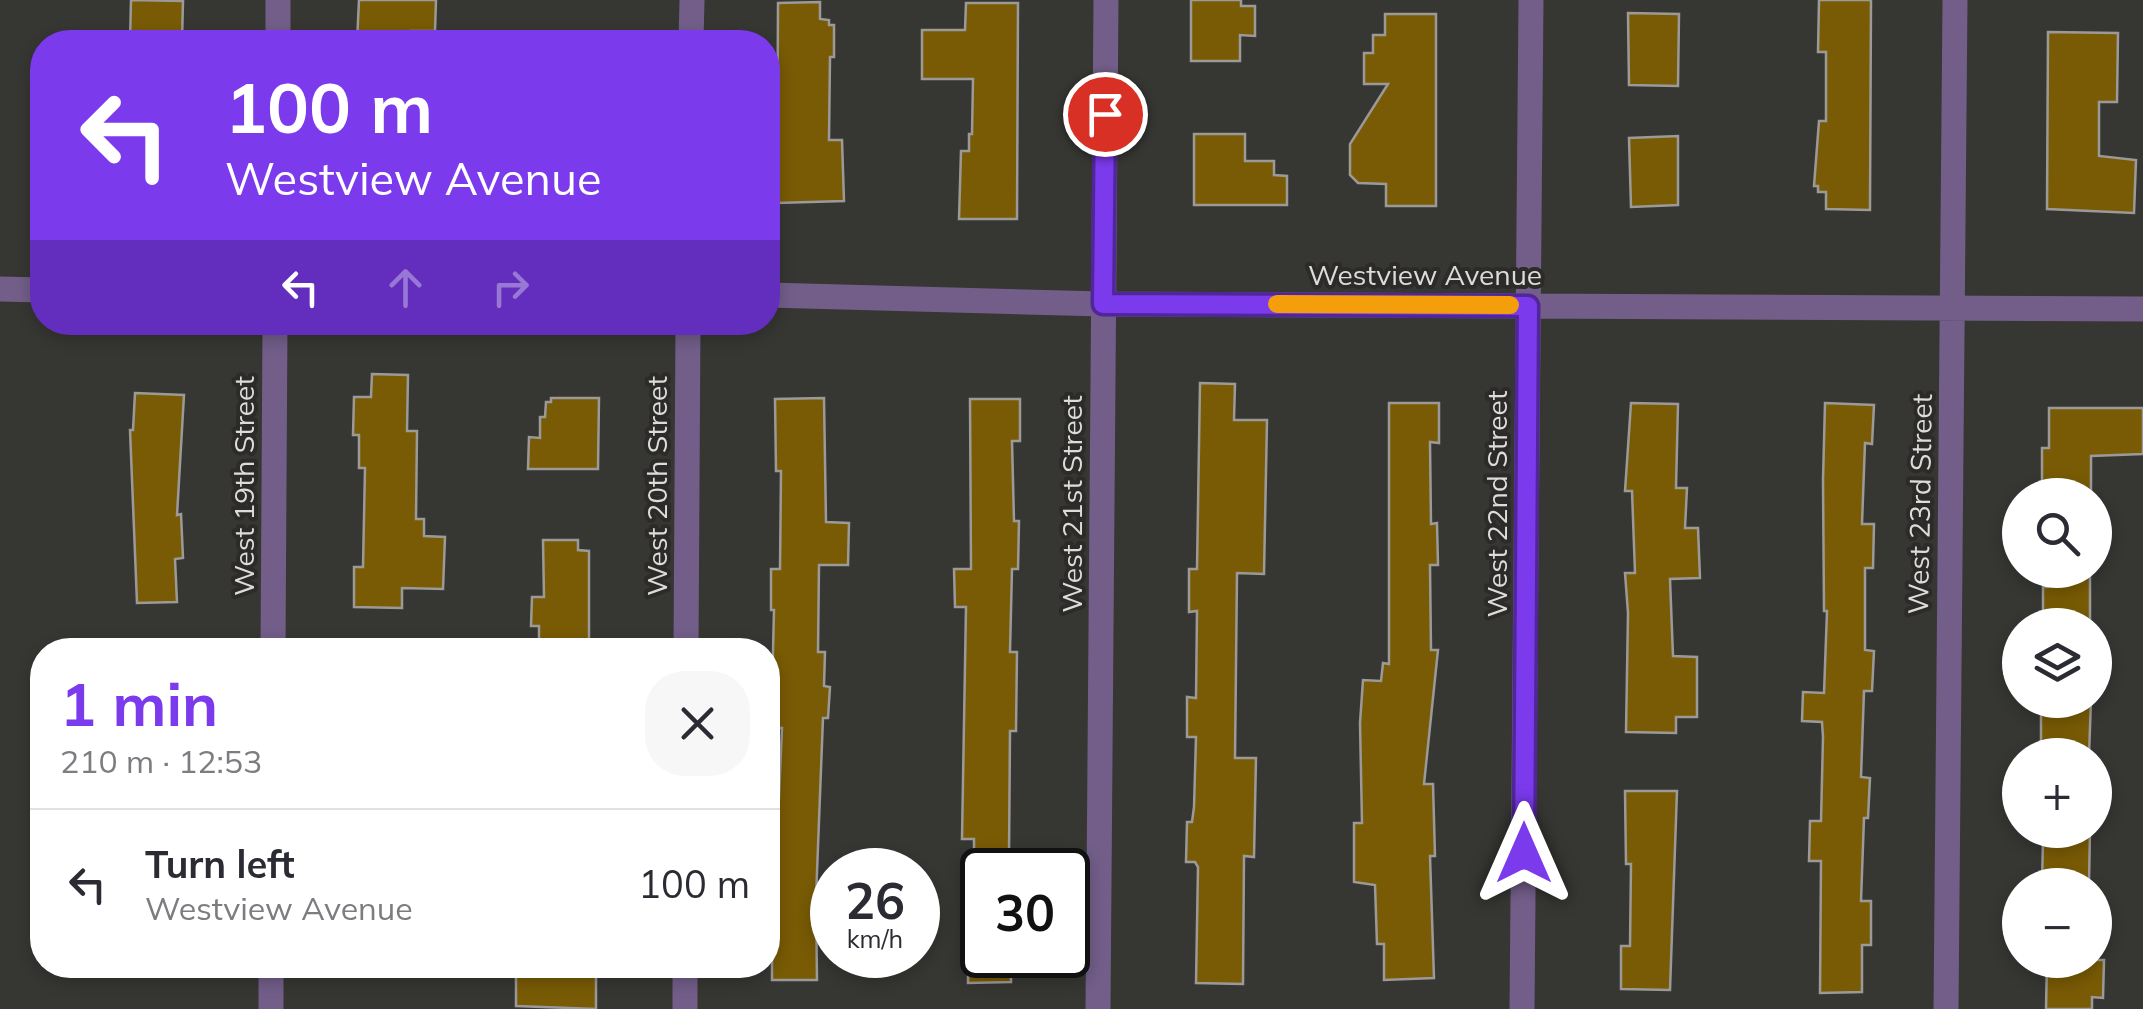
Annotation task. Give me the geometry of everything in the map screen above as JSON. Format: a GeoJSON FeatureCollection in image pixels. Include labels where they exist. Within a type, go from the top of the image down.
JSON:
{"type":"FeatureCollection","features":[{"type":"Feature","properties":{"kind":"street"},"geometry":{"type":"LineString","coordinates":[[278,0],[278,30]]}},
{"type":"Feature","properties":{"kind":"street"},"geometry":{"type":"LineString","coordinates":[[691,30],[692,0]]}},
{"type":"Feature","properties":{"kind":"street","name":"West 21st Street"},"geometry":{"type":"LineString","coordinates":[[1098,1009],[1106,0]]}},
{"type":"Feature","properties":{"kind":"street","name":"West 22nd Street"},"geometry":{"type":"LineString","coordinates":[[1522,1009],[1531,0]]}},
{"type":"Feature","properties":{"kind":"street","name":"West 23rd Street"},"geometry":{"type":"LineString","coordinates":[[1946,1009],[1955,0]]}},
{"type":"Feature","properties":{"kind":"street"},"geometry":{"type":"LineString","coordinates":[[0,289],[30,290]]}},
{"type":"Feature","properties":{"kind":"street","name":"Westview Avenue"},"geometry":{"type":"LineString","coordinates":[[780,295],[1103,304],[2143,309]]}},
{"type":"Feature","properties":{"kind":"street","name":"West 19th Street"},"geometry":{"type":"LineString","coordinates":[[273,638],[275,335]]}},
{"type":"Feature","properties":{"kind":"street","name":"West 20th Street"},"geometry":{"type":"LineString","coordinates":[[686,638],[688,335]]}},
{"type":"Feature","properties":{"kind":"street"},"geometry":{"type":"LineString","coordinates":[[271,978],[271,1009]]}},
{"type":"Feature","properties":{"kind":"street"},"geometry":{"type":"LineString","coordinates":[[685,978],[685,1009]]}},
{"type":"Feature","properties":{"kind":"building"},"geometry":{"type":"Polygon","coordinates":[[[131,0],[183,1],[182,30],[130,30],[131,0]]]}},
{"type":"Feature","properties":{"kind":"building"},"geometry":{"type":"Polygon","coordinates":[[[359,0],[436,0],[435,30],[358,30],[359,0]]]}},
{"type":"Feature","properties":{"kind":"building"},"geometry":{"type":"Polygon","coordinates":[[[1191,0],[1241,0],[1241,6],[1255,6],[1255,36],[1240,35],[1240,61],[1191,61],[1191,0]]]}},
{"type":"Feature","properties":{"kind":"building"},"geometry":{"type":"Polygon","coordinates":[[[1819,0],[1871,0],[1870,210],[1826,209],[1826,192],[1818,192],[1818,186],[1814,186],[1819,121],[1826,121],[1826,52],[1818,52],[1819,0]]]}},
{"type":"Feature","properties":{"kind":"building"},"geometry":{"type":"Polygon","coordinates":[[[820,2],[820,19],[834,25],[829,140],[842,140],[844,201],[780,203],[778,3],[820,2]]]}},
{"type":"Feature","properties":{"kind":"building"},"geometry":{"type":"Polygon","coordinates":[[[966,3],[1018,3],[1017,219],[959,219],[961,151],[969,151],[972,134],[973,79],[922,79],[922,30],[965,30],[966,3]]]}},
{"type":"Feature","properties":{"kind":"building"},"geometry":{"type":"Polygon","coordinates":[[[1628,13],[1679,14],[1678,86],[1629,85],[1628,13]]]}},
{"type":"Feature","properties":{"kind":"building"},"geometry":{"type":"Polygon","coordinates":[[[1385,14],[1436,14],[1436,206],[1386,206],[1386,184],[1358,183],[1350,175],[1350,144],[1388,84],[1364,84],[1364,53],[1373,53],[1373,35],[1385,35],[1385,14]]]}},
{"type":"Feature","properties":{"kind":"building"},"geometry":{"type":"Polygon","coordinates":[[[2048,32],[2118,33],[2117,102],[2099,102],[2099,156],[2136,160],[2134,213],[2047,209],[2048,32]]]}},
{"type":"Feature","properties":{"kind":"building"},"geometry":{"type":"Polygon","coordinates":[[[1194,134],[1245,134],[1245,161],[1274,161],[1274,175],[1287,176],[1287,205],[1194,205],[1194,134]]]}},
{"type":"Feature","properties":{"kind":"building"},"geometry":{"type":"Polygon","coordinates":[[[1678,136],[1678,205],[1631,207],[1629,138],[1678,136]]]}},
{"type":"Feature","properties":{"kind":"building"},"geometry":{"type":"Polygon","coordinates":[[[372,374],[408,375],[407,431],[417,431],[416,519],[424,519],[424,536],[445,537],[443,589],[402,588],[402,608],[354,607],[354,567],[363,567],[365,468],[359,468],[359,435],[353,435],[354,397],[371,397],[372,374]]]}},
{"type":"Feature","properties":{"kind":"building"},"geometry":{"type":"Polygon","coordinates":[[[1200,383],[1235,384],[1234,420],[1267,420],[1264,574],[1237,573],[1235,758],[1256,758],[1254,857],[1244,856],[1243,984],[1196,983],[1198,867],[1195,862],[1186,862],[1187,822],[1192,822],[1194,807],[1196,737],[1187,737],[1187,697],[1196,698],[1197,611],[1189,612],[1189,569],[1197,569],[1200,383]]]}},
{"type":"Feature","properties":{"kind":"building"},"geometry":{"type":"Polygon","coordinates":[[[135,393],[184,395],[177,515],[181,514],[183,558],[175,559],[177,602],[137,603],[130,430],[135,393]]]}},
{"type":"Feature","properties":{"kind":"building"},"geometry":{"type":"Polygon","coordinates":[[[551,398],[599,398],[598,469],[528,469],[529,437],[540,438],[540,417],[545,417],[546,402],[551,402],[551,398]]]}},
{"type":"Feature","properties":{"kind":"building"},"geometry":{"type":"Polygon","coordinates":[[[824,398],[826,522],[849,523],[848,565],[819,565],[818,652],[825,652],[824,686],[830,687],[828,718],[823,718],[818,848],[810,848],[810,978],[817,980],[772,980],[780,978],[782,728],[780,638],[773,638],[771,610],[771,569],[780,569],[781,471],[776,471],[775,399],[824,398]]]}},
{"type":"Feature","properties":{"kind":"building"},"geometry":{"type":"Polygon","coordinates":[[[970,399],[1020,399],[1020,441],[1012,441],[1014,521],[1019,521],[1018,569],[1012,569],[1010,652],[1017,652],[1016,731],[1010,731],[1009,848],[974,848],[974,839],[962,839],[966,607],[955,607],[954,569],[971,569],[970,399]]]}},
{"type":"Feature","properties":{"kind":"building"},"geometry":{"type":"Polygon","coordinates":[[[1389,403],[1439,403],[1439,443],[1430,442],[1431,524],[1437,523],[1438,565],[1430,565],[1431,650],[1438,650],[1424,784],[1433,784],[1435,856],[1430,856],[1434,978],[1384,980],[1384,944],[1377,944],[1375,885],[1354,882],[1354,823],[1362,823],[1363,680],[1381,681],[1383,663],[1389,664],[1389,403]]]}},
{"type":"Feature","properties":{"kind":"building"},"geometry":{"type":"Polygon","coordinates":[[[1631,403],[1678,404],[1676,488],[1687,488],[1685,528],[1698,528],[1700,578],[1670,579],[1673,656],[1697,657],[1697,717],[1676,717],[1676,733],[1626,732],[1625,573],[1635,573],[1632,491],[1625,491],[1631,403]]]}},
{"type":"Feature","properties":{"kind":"building"},"geometry":{"type":"Polygon","coordinates":[[[1825,403],[1874,405],[1872,444],[1865,443],[1862,524],[1874,524],[1873,568],[1865,568],[1865,650],[1874,651],[1872,691],[1864,691],[1861,777],[1870,778],[1868,818],[1864,818],[1861,901],[1871,901],[1871,945],[1862,945],[1862,992],[1820,993],[1821,861],[1809,861],[1810,821],[1821,821],[1823,737],[1822,722],[1802,721],[1803,692],[1824,693],[1825,403]]]}},
{"type":"Feature","properties":{"kind":"building"},"geometry":{"type":"Polygon","coordinates":[[[2049,408],[2143,408],[2143,454],[2091,456],[2091,478],[2042,478],[2042,448],[2049,448],[2049,408]]]}},
{"type":"Feature","properties":{"kind":"building"},"geometry":{"type":"Polygon","coordinates":[[[543,540],[578,540],[578,550],[589,551],[589,638],[539,638],[539,626],[531,626],[532,597],[544,597],[543,540]]]}},
{"type":"Feature","properties":{"kind":"building"},"geometry":{"type":"Polygon","coordinates":[[[2043,588],[2090,588],[2090,608],[2043,608],[2043,588]]]}},
{"type":"Feature","properties":{"kind":"building"},"geometry":{"type":"Polygon","coordinates":[[[2041,718],[2090,718],[2090,738],[2041,738],[2041,718]]]}},
{"type":"Feature","properties":{"kind":"building"},"geometry":{"type":"Polygon","coordinates":[[[1625,791],[1677,791],[1670,990],[1621,989],[1621,946],[1630,946],[1631,864],[1626,864],[1625,791]]]}},
{"type":"Feature","properties":{"kind":"building"},"geometry":{"type":"Polygon","coordinates":[[[2043,848],[2090,848],[2089,868],[2042,868],[2043,848]]]}},
{"type":"Feature","properties":{"kind":"building"},"geometry":{"type":"Polygon","coordinates":[[[516,978],[596,978],[596,1009],[516,1006],[516,978]]]}},
{"type":"Feature","properties":{"kind":"building"},"geometry":{"type":"Polygon","coordinates":[[[968,978],[1011,978],[1011,982],[968,983],[968,978]]]}},
{"type":"Feature","properties":{"kind":"building"},"geometry":{"type":"Polygon","coordinates":[[[2047,978],[2104,978],[2103,998],[2092,997],[2092,1009],[2046,1009],[2047,978]]]}},
{"type":"Feature","properties":{"kind":"slow traffic"},"geometry":{"type":"LineString","coordinates":[[1277,304],[1510,305]]}},
{"type":"Feature","properties":{"kind":"route"},"geometry":{"type":"LineString","coordinates":[[1105,114],[1103,304],[1528,306],[1524,853]]}}]}
